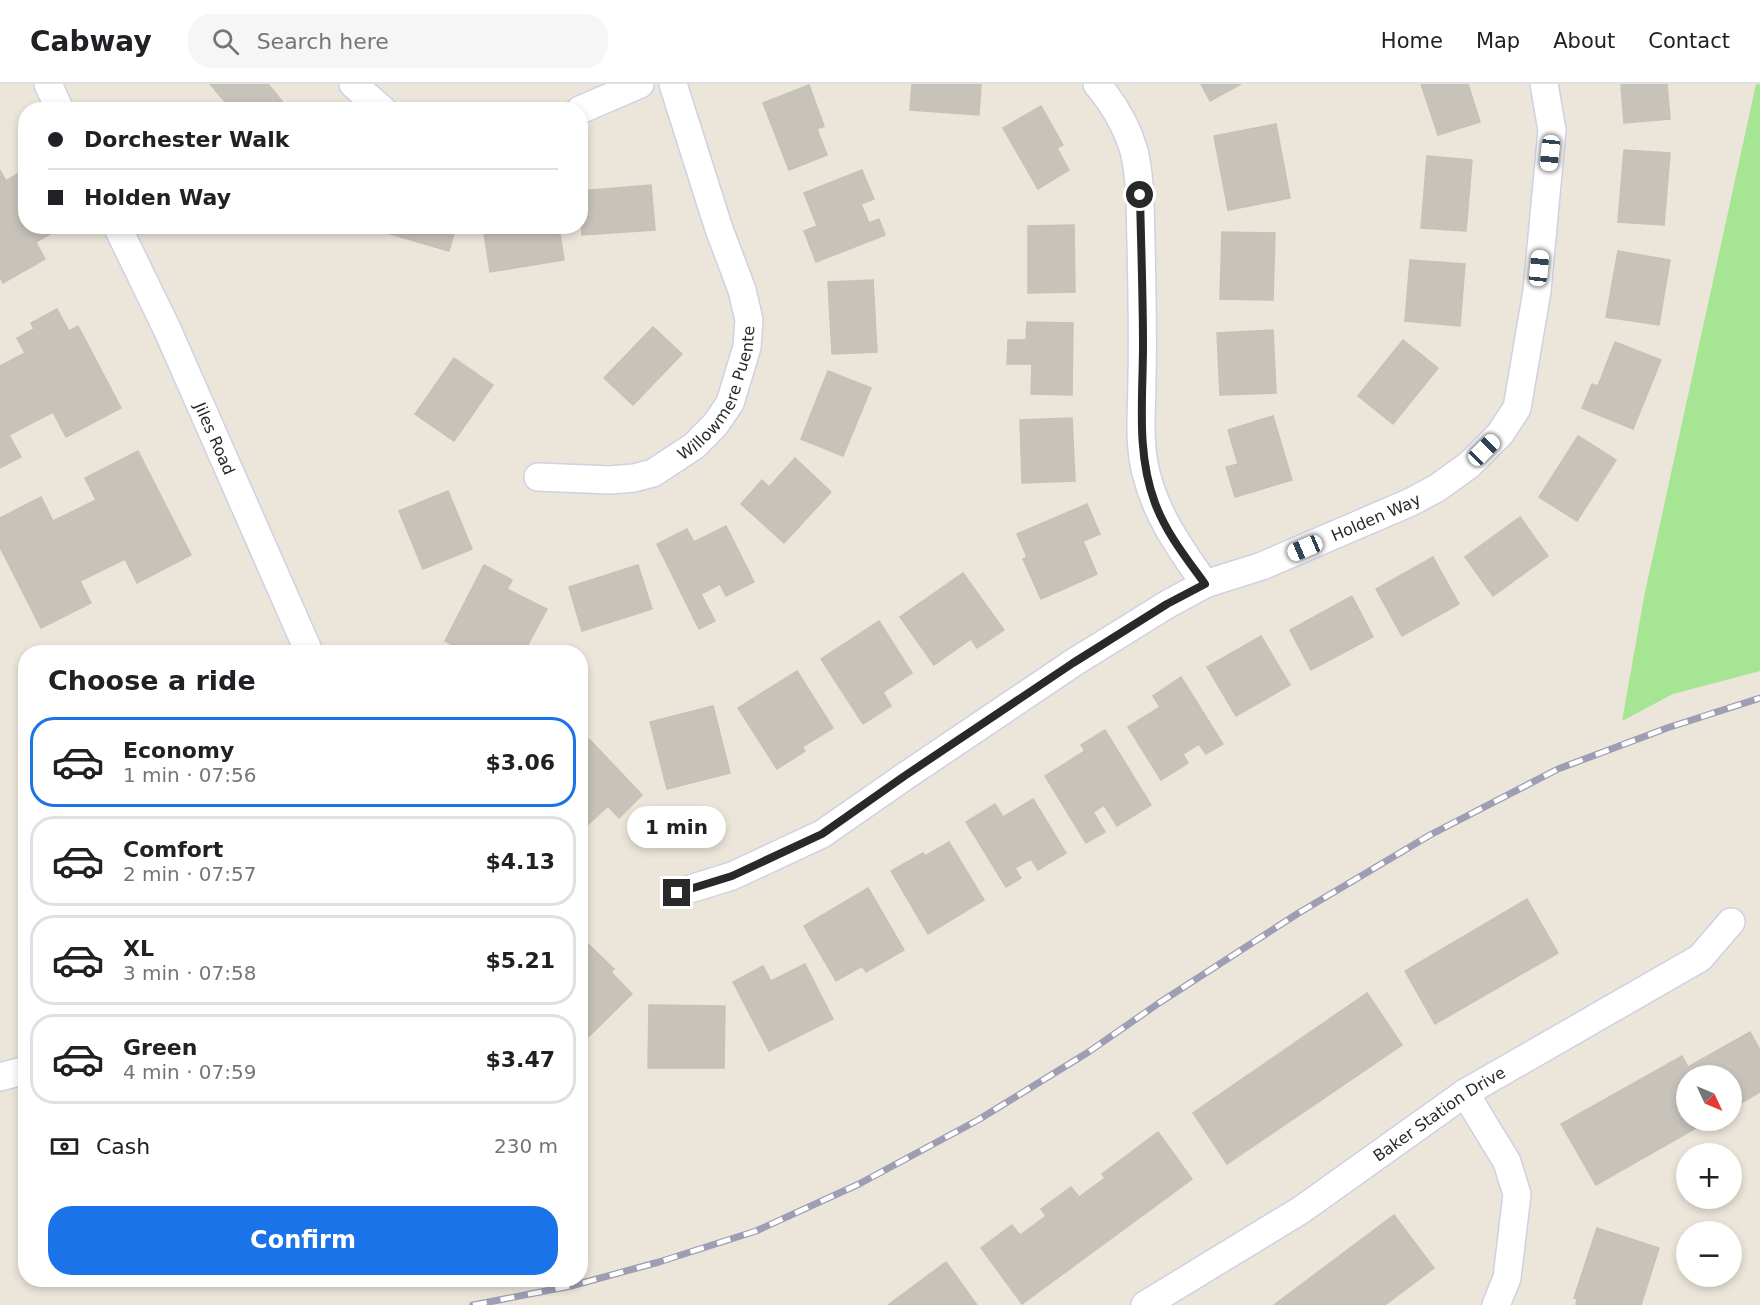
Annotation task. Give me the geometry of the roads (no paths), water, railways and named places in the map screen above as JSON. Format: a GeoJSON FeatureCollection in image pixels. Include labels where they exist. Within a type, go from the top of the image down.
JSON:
{"type":"FeatureCollection","features":[{"type":"Feature","properties":{"kind":"street"},"geometry":{"type":"LineString","coordinates":[[48,84],[56,102]]}},
{"type":"Feature","properties":{"kind":"street"},"geometry":{"type":"LineString","coordinates":[[353,84],[374,102]]}},
{"type":"Feature","properties":{"kind":"street"},"geometry":{"type":"LineString","coordinates":[[588,107],[640,84]]}},
{"type":"Feature","properties":{"kind":"street","name":"Willowmere Puente"},"geometry":{"type":"LineString","coordinates":[[538,477],[610,480],[653,473],[694,446],[715,425],[730,402],[747,347],[749,320],[742,290],[718,229],[673,84]]}},
{"type":"Feature","properties":{"kind":"street"},"geometry":{"type":"LineString","coordinates":[[1097,84],[1106,94],[1123,123],[1134,152],[1140,195],[1143,344],[1141,438],[1145,471],[1155,504],[1170,533],[1205,584]]}},
{"type":"Feature","properties":{"kind":"street","name":"Holden Way"},"geometry":{"type":"LineString","coordinates":[[677,893],[732,876],[822,834],[1073,663],[1167,604],[1205,584],[1262,566],[1411,502],[1437,488],[1469,465],[1500,434],[1517,408],[1537,291],[1552,130],[1544,84]]}},
{"type":"Feature","properties":{"kind":"street","name":"Jiles Road"},"geometry":{"type":"LineString","coordinates":[[121,234],[167,329],[306,645]]}},
{"type":"Feature","properties":{"kind":"street","name":"Baker Station Drive"},"geometry":{"type":"LineString","coordinates":[[1145,1305],[1301,1210],[1465,1093],[1700,958],[1731,922]]}},
{"type":"Feature","properties":{"kind":"street"},"geometry":{"type":"LineString","coordinates":[[0,1077],[18,1072]]}},
{"type":"Feature","properties":{"kind":"street"},"geometry":{"type":"LineString","coordinates":[[1465,1093],[1507,1162],[1516,1194],[1507,1278],[1496,1305]]}},
{"type":"Feature","properties":{"kind":"railway"},"geometry":{"type":"LineString","coordinates":[[588,1281],[659,1262],[756,1231],[859,1184],[978,1120],[1087,1053],[1159,1003],[1297,914],[1430,835],[1558,769],[1667,728],[1760,698]]}},
{"type":"Feature","properties":{"kind":"railway"},"geometry":{"type":"LineString","coordinates":[[473,1305],[566,1287]]}}]}
